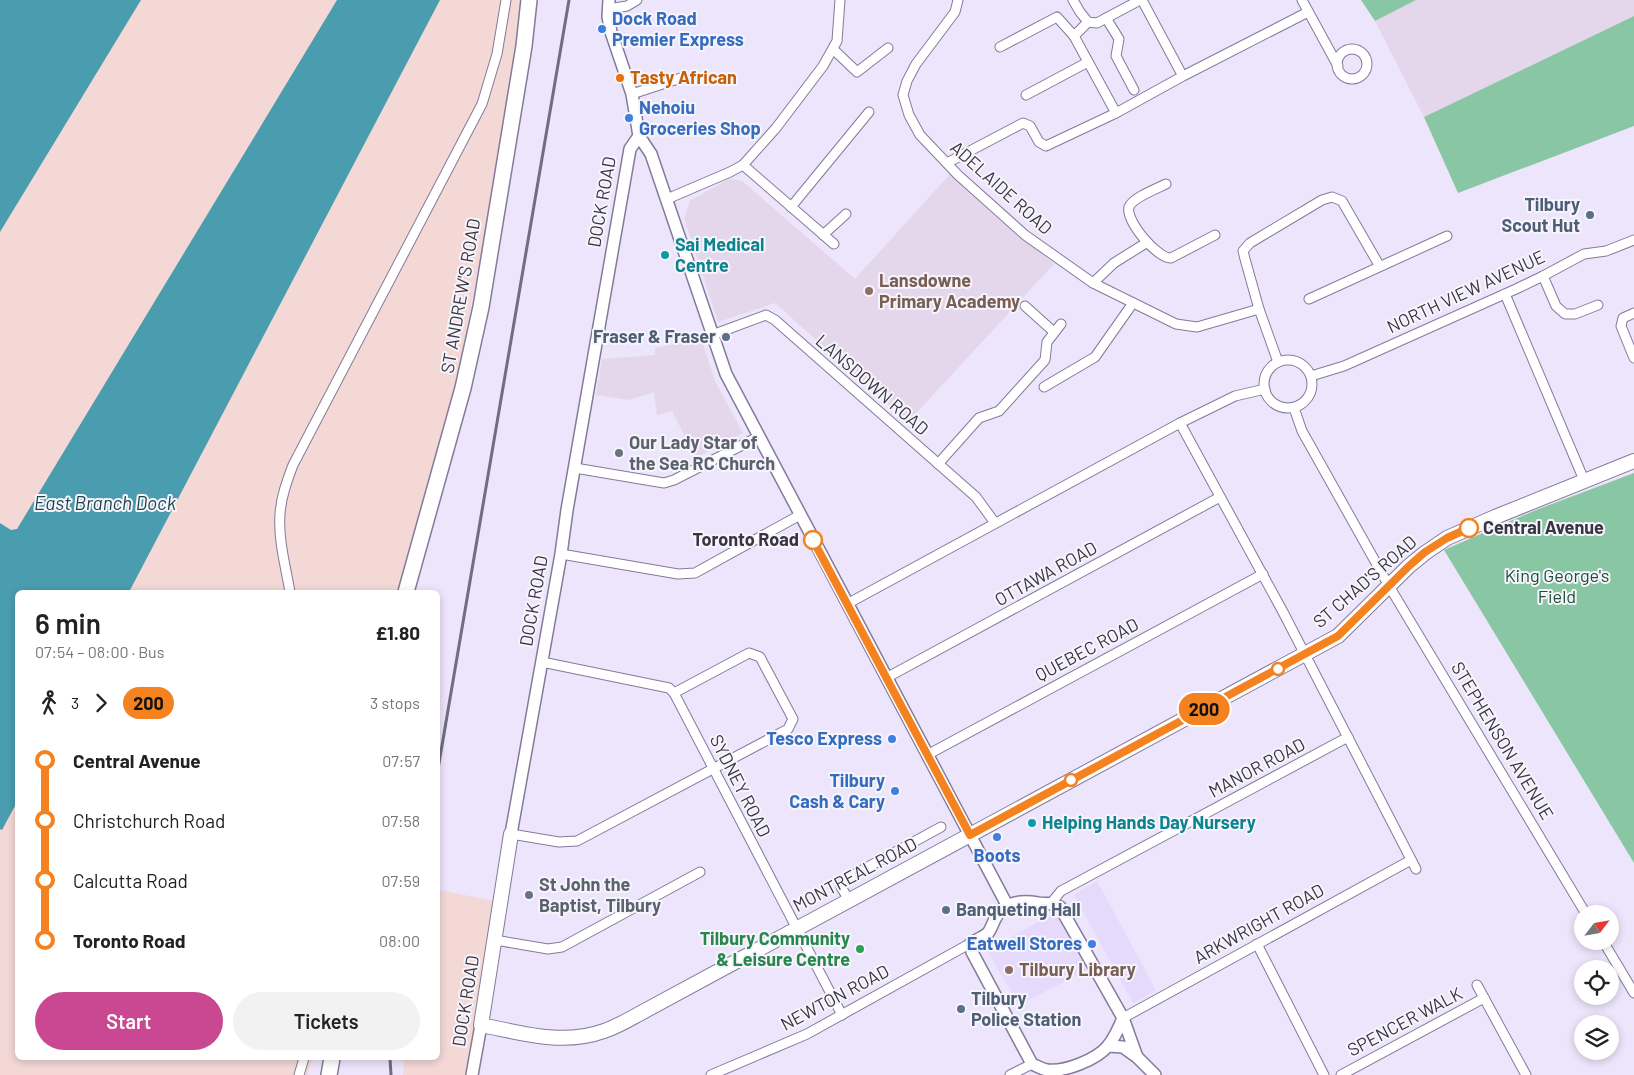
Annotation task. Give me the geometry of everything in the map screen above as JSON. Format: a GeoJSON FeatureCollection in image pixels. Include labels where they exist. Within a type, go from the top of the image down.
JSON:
{"type":"FeatureCollection","features":[{"type":"Feature","properties":{"kind":"highway","name":"ST ANDREW'S ROAD"},"geometry":{"type":"LineString","coordinates":[[407,590],[463,388],[479,316],[524,46],[529,0]]}},
{"type":"Feature","properties":{"kind":"highway"},"geometry":{"type":"LineString","coordinates":[[329,1075],[332,1060]]}},
{"type":"Feature","properties":{"kind":"main road","name":"ST CHAD'S ROAD"},"geometry":{"type":"LineString","coordinates":[[970,835],[1338,636],[1425,552],[1447,538],[1634,461]]}},
{"type":"Feature","properties":{"kind":"main road","name":"DOCK ROAD"},"geometry":{"type":"LineString","coordinates":[[481,1025],[511,834]]}},
{"type":"Feature","properties":{"kind":"main road","name":"MONTREAL ROAD"},"geometry":{"type":"LineString","coordinates":[[481,1025],[545,1038],[571,1039],[604,1031],[639,1014],[970,835]]}},
{"type":"Feature","properties":{"kind":"street"},"geometry":{"type":"LineString","coordinates":[[290,590],[282,543],[280,515],[284,489],[293,465],[482,104],[497,54],[506,0]]}},
{"type":"Feature","properties":{"kind":"street"},"geometry":{"type":"LineString","coordinates":[[637,0],[626,6],[608,9],[611,32],[632,94],[639,136],[651,154],[726,374],[1007,905]]}},
{"type":"Feature","properties":{"kind":"street"},"geometry":{"type":"LineString","coordinates":[[667,200],[743,165],[776,128],[823,66],[837,42],[840,0]]}},
{"type":"Feature","properties":{"kind":"street","name":"ADELAIDE ROAD"},"geometry":{"type":"LineString","coordinates":[[958,0],[955,12],[916,64],[907,81],[903,95],[909,115],[920,135],[947,163],[1025,235],[1093,283],[1176,324],[1198,327],[1260,310]]}},
{"type":"Feature","properties":{"kind":"street"},"geometry":{"type":"LineString","coordinates":[[1073,0],[1088,22],[1097,23],[1141,0],[1180,71]]}},
{"type":"Feature","properties":{"kind":"street"},"geometry":{"type":"LineString","coordinates":[[1302,0],[1338,66]]}},
{"type":"Feature","properties":{"kind":"street"},"geometry":{"type":"LineString","coordinates":[[947,163],[1024,122],[1030,126],[1039,142],[1046,146],[1116,114],[1183,76],[1308,12]]}},
{"type":"Feature","properties":{"kind":"street"},"geometry":{"type":"LineString","coordinates":[[1000,47],[1057,17],[1074,36],[1116,114]]}},
{"type":"Feature","properties":{"kind":"street"},"geometry":{"type":"LineString","coordinates":[[1106,18],[1119,39],[1116,56],[1134,90]]}},
{"type":"Feature","properties":{"kind":"street"},"geometry":{"type":"LineString","coordinates":[[1074,36],[1088,22]]}},
{"type":"Feature","properties":{"kind":"street"},"geometry":{"type":"LineString","coordinates":[[833,49],[857,72],[888,48]]}},
{"type":"Feature","properties":{"kind":"street"},"geometry":{"type":"LineString","coordinates":[[1026,95],[1088,62]]}},
{"type":"Feature","properties":{"kind":"street"},"geometry":{"type":"LineString","coordinates":[[632,94],[684,77]]}},
{"type":"Feature","properties":{"kind":"street"},"geometry":{"type":"LineString","coordinates":[[791,207],[869,112]]}},
{"type":"Feature","properties":{"kind":"street","name":"DOCK ROAD"},"geometry":{"type":"LineString","coordinates":[[511,834],[630,149],[639,136]]}},
{"type":"Feature","properties":{"kind":"street"},"geometry":{"type":"LineString","coordinates":[[743,165],[834,244]]}},
{"type":"Feature","properties":{"kind":"street"},"geometry":{"type":"LineString","coordinates":[[1166,184],[1134,200],[1130,206],[1132,219],[1146,243],[1154,247],[1163,257],[1171,258],[1214,235]]}},
{"type":"Feature","properties":{"kind":"street"},"geometry":{"type":"LineString","coordinates":[[1278,362],[1260,310],[1243,251],[1250,243],[1322,200],[1332,197],[1342,201],[1379,266]]}},
{"type":"Feature","properties":{"kind":"street"},"geometry":{"type":"LineString","coordinates":[[823,235],[846,214]]}},
{"type":"Feature","properties":{"kind":"street"},"geometry":{"type":"LineString","coordinates":[[1309,299],[1447,236]]}},
{"type":"Feature","properties":{"kind":"street","name":"NORTH VIEW AVENUE"},"geometry":{"type":"LineString","coordinates":[[1311,376],[1344,366],[1505,294],[1584,254],[1606,251],[1634,240]]}},
{"type":"Feature","properties":{"kind":"street"},"geometry":{"type":"LineString","coordinates":[[1093,283],[1114,263],[1146,243]]}},
{"type":"Feature","properties":{"kind":"street"},"geometry":{"type":"LineString","coordinates":[[1543,276],[1556,306],[1565,314],[1575,314],[1598,305]]}},
{"type":"Feature","properties":{"kind":"street"},"geometry":{"type":"LineString","coordinates":[[1505,294],[1584,480]]}},
{"type":"Feature","properties":{"kind":"street"},"geometry":{"type":"LineString","coordinates":[[1044,387],[1095,357],[1133,303]]}},
{"type":"Feature","properties":{"kind":"street"},"geometry":{"type":"LineString","coordinates":[[1025,306],[1054,332]]}},
{"type":"Feature","properties":{"kind":"street"},"geometry":{"type":"LineString","coordinates":[[1634,313],[1623,318],[1621,326],[1634,358]]}},
{"type":"Feature","properties":{"kind":"street","name":"LANSDOWN ROAD"},"geometry":{"type":"LineString","coordinates":[[712,335],[766,315],[976,497],[995,523]]}},
{"type":"Feature","properties":{"kind":"street"},"geometry":{"type":"LineString","coordinates":[[938,464],[979,418],[999,411],[1045,360],[1047,342],[1061,324]]}},
{"type":"Feature","properties":{"kind":"street"},"geometry":{"type":"LineString","coordinates":[[1292,360],[1299,363],[1311,376],[1310,394],[1306,400],[1294,408],[1280,407],[1273,403],[1265,389],[1266,374],[1278,362],[1292,360]]}},
{"type":"Feature","properties":{"kind":"street"},"geometry":{"type":"LineString","coordinates":[[847,604],[1180,423],[1235,396],[1265,389]]}},
{"type":"Feature","properties":{"kind":"street","name":"STEPHENSON AVENUE"},"geometry":{"type":"LineString","coordinates":[[1294,408],[1302,431],[1389,586],[1581,905]]}},
{"type":"Feature","properties":{"kind":"street"},"geometry":{"type":"LineString","coordinates":[[1180,423],[1263,574],[1416,869]]}},
{"type":"Feature","properties":{"kind":"street"},"geometry":{"type":"LineString","coordinates":[[575,468],[664,483],[674,480],[758,437]]}},
{"type":"Feature","properties":{"kind":"street","name":"OTTAWA ROAD"},"geometry":{"type":"LineString","coordinates":[[886,678],[1220,497]]}},
{"type":"Feature","properties":{"kind":"street"},"geometry":{"type":"LineString","coordinates":[[561,554],[678,574],[695,573],[800,515]]}},
{"type":"Feature","properties":{"kind":"street","name":"QUEBEC ROAD"},"geometry":{"type":"LineString","coordinates":[[927,755],[1263,574]]}},
{"type":"Feature","properties":{"kind":"street"},"geometry":{"type":"LineString","coordinates":[[511,834],[559,842],[578,841],[788,729],[793,719],[760,657],[750,653],[674,693],[669,688],[542,662]]}},
{"type":"Feature","properties":{"kind":"street","name":"SYDNEY ROAD"},"geometry":{"type":"LineString","coordinates":[[674,693],[842,1015]]}},
{"type":"Feature","properties":{"kind":"street","name":"MANOR ROAD"},"geometry":{"type":"LineString","coordinates":[[1052,902],[1061,891],[1348,738]]}},
{"type":"Feature","properties":{"kind":"street"},"geometry":{"type":"LineString","coordinates":[[849,900],[841,887],[844,880],[940,827]]}},
{"type":"Feature","properties":{"kind":"street","name":"ARKWRIGHT ROAD"},"geometry":{"type":"LineString","coordinates":[[1123,1018],[1411,860]]}},
{"type":"Feature","properties":{"kind":"street"},"geometry":{"type":"LineString","coordinates":[[495,940],[548,949],[562,947],[700,872]]}},
{"type":"Feature","properties":{"kind":"street"},"geometry":{"type":"LineString","coordinates":[[1042,1069],[972,952],[971,943],[989,932],[996,916],[1007,905],[1019,902],[1052,902],[1060,907],[1123,1018],[1137,1057]]}},
{"type":"Feature","properties":{"kind":"street","name":"NEWTON ROAD"},"geometry":{"type":"LineString","coordinates":[[711,1075],[807,1034],[971,943]]}},
{"type":"Feature","properties":{"kind":"street"},"geometry":{"type":"LineString","coordinates":[[1257,944],[1324,1075]]}},
{"type":"Feature","properties":{"kind":"street"},"geometry":{"type":"LineString","coordinates":[[1608,950],[1634,993]]}},
{"type":"Feature","properties":{"kind":"street","name":"SPENCER WALK"},"geometry":{"type":"LineString","coordinates":[[1477,985],[1526,1075]]}},
{"type":"Feature","properties":{"kind":"street","name":"SPENCER WALK"},"geometry":{"type":"LineString","coordinates":[[1341,1075],[1484,998]]}},
{"type":"Feature","properties":{"kind":"street"},"geometry":{"type":"LineString","coordinates":[[1010,1075],[1042,1069],[1068,1072],[1108,1046],[1117,1033],[1123,1018]]}},
{"type":"Feature","properties":{"kind":"street","name":"DOCK ROAD"},"geometry":{"type":"LineString","coordinates":[[472,1075],[481,1025]]}},
{"type":"Feature","properties":{"kind":"street"},"geometry":{"type":"LineString","coordinates":[[1108,1046],[1123,1047],[1137,1057],[1155,1075]]}},
{"type":"Feature","properties":{"kind":"street"},"geometry":{"type":"LineString","coordinates":[[299,1075],[303,1060]]}},
{"type":"Feature","properties":{"kind":"shaded area"},"geometry":{"type":"Polygon","coordinates":[[[0,0],[521,0],[517,38],[492,192],[462,354],[426,501],[398,590],[15,590],[15,1060],[312,1060],[308,1075],[0,1075],[0,0]]]}},
{"type":"Feature","properties":{"kind":"shaded area"},"geometry":{"type":"Polygon","coordinates":[[[1416,0],[1634,0],[1634,16],[1424,117],[1375,21],[1416,0]]]}},
{"type":"Feature","properties":{"kind":"shaded area","name":"Lansdowne Primary Academy"},"geometry":{"type":"Polygon","coordinates":[[[951,173],[1054,264],[908,422],[775,303],[718,322],[684,218],[690,201],[729,179],[742,181],[855,279],[951,173]]]}},
{"type":"Feature","properties":{"kind":"shaded area"},"geometry":{"type":"Polygon","coordinates":[[[701,338],[715,381],[743,433],[696,458],[672,411],[657,415],[654,392],[629,400],[596,395],[602,359],[655,355],[655,348],[701,338]]]}},
{"type":"Feature","properties":{"kind":"shaded area"},"geometry":{"type":"Polygon","coordinates":[[[1097,881],[1156,990],[1133,1003],[1074,895],[1097,881]]]}},
{"type":"Feature","properties":{"kind":"shaded area"},"geometry":{"type":"Polygon","coordinates":[[[440,890],[500,902],[472,1075],[403,1075],[404,1060],[440,1060],[440,890]]]}},
{"type":"Feature","properties":{"kind":"shaded area"},"geometry":{"type":"Polygon","coordinates":[[[1055,913],[1087,970],[1019,1005],[987,950],[1055,913]]]}},
{"type":"Feature","properties":{"kind":"green space"},"geometry":{"type":"Polygon","coordinates":[[[1361,0],[1416,0],[1375,21],[1361,0]]]}},
{"type":"Feature","properties":{"kind":"green space"},"geometry":{"type":"Polygon","coordinates":[[[1634,16],[1634,126],[1458,193],[1424,117],[1634,16]]]}},
{"type":"Feature","properties":{"kind":"green space","name":"King George's Field"},"geometry":{"type":"Polygon","coordinates":[[[1634,473],[1634,863],[1444,550],[1536,510],[1634,473]]]}},
{"type":"Feature","properties":{"kind":"water"},"geometry":{"type":"Polygon","coordinates":[[[0,0],[141,0],[0,232],[0,0]]]}},
{"type":"Feature","properties":{"kind":"water","name":"East Branch Dock"},"geometry":{"type":"Polygon","coordinates":[[[337,0],[440,0],[130,590],[15,590],[15,806],[2,830],[0,829],[0,523],[11,530],[17,529],[337,0]]]}},
{"type":"Feature","properties":{"kind":"railway"},"geometry":{"type":"LineString","coordinates":[[440,757],[569,0]]}},
{"type":"Feature","properties":{"kind":"railway"},"geometry":{"type":"LineString","coordinates":[[390,1060],[391,1075]]}},
{"type":"Feature","properties":{"kind":"bus line","name":"200"},"geometry":{"type":"LineString","coordinates":[[813,540],[970,835],[1338,636],[1425,552],[1447,538],[1469,528]]}},
{"type":"Feature","properties":{"kind":"place","name":"Dock Road Premier Express"},"geometry":{"type":"Point","coordinates":[602,29]}},
{"type":"Feature","properties":{"kind":"place","name":"Tasty African"},"geometry":{"type":"Point","coordinates":[620,78]}},
{"type":"Feature","properties":{"kind":"place","name":"Nehoiu Groceries Shop"},"geometry":{"type":"Point","coordinates":[629,118]}},
{"type":"Feature","properties":{"kind":"place","name":"Tilbury Scout Hut"},"geometry":{"type":"Point","coordinates":[1590,215]}},
{"type":"Feature","properties":{"kind":"place","name":"Sai Medical Centre"},"geometry":{"type":"Point","coordinates":[665,255]}},
{"type":"Feature","properties":{"kind":"place","name":"Lansdowne Primary Academy"},"geometry":{"type":"Point","coordinates":[869,291]}},
{"type":"Feature","properties":{"kind":"place","name":"Fraser & Fraser"},"geometry":{"type":"Point","coordinates":[726,337]}},
{"type":"Feature","properties":{"kind":"place","name":"Our Lady Star of the Sea RC Church"},"geometry":{"type":"Point","coordinates":[619,453]}},
{"type":"Feature","properties":{"kind":"place","name":"Central Avenue"},"geometry":{"type":"Point","coordinates":[1469,528]}},
{"type":"Feature","properties":{"kind":"place","name":"Toronto Road"},"geometry":{"type":"Point","coordinates":[813,540]}},
{"type":"Feature","properties":{"kind":"place","name":"Tesco Express"},"geometry":{"type":"Point","coordinates":[892,739]}},
{"type":"Feature","properties":{"kind":"place","name":"Tilbury Cash & Cary"},"geometry":{"type":"Point","coordinates":[895,791]}},
{"type":"Feature","properties":{"kind":"place","name":"Helping Hands Day Nursery"},"geometry":{"type":"Point","coordinates":[1032,823]}},
{"type":"Feature","properties":{"kind":"place","name":"Boots"},"geometry":{"type":"Point","coordinates":[997,837]}},
{"type":"Feature","properties":{"kind":"place","name":"St John the Baptist, Tilbury"},"geometry":{"type":"Point","coordinates":[529,895]}},
{"type":"Feature","properties":{"kind":"place","name":"Banqueting Hall"},"geometry":{"type":"Point","coordinates":[946,910]}},
{"type":"Feature","properties":{"kind":"place","name":"Eatwell Stores"},"geometry":{"type":"Point","coordinates":[1092,944]}},
{"type":"Feature","properties":{"kind":"place","name":"Tilbury Community & Leisure Centre"},"geometry":{"type":"Point","coordinates":[860,949]}},
{"type":"Feature","properties":{"kind":"place","name":"Tilbury Library"},"geometry":{"type":"Point","coordinates":[1009,970]}},
{"type":"Feature","properties":{"kind":"place","name":"Tilbury Police Station"},"geometry":{"type":"Point","coordinates":[961,1009]}}]}
